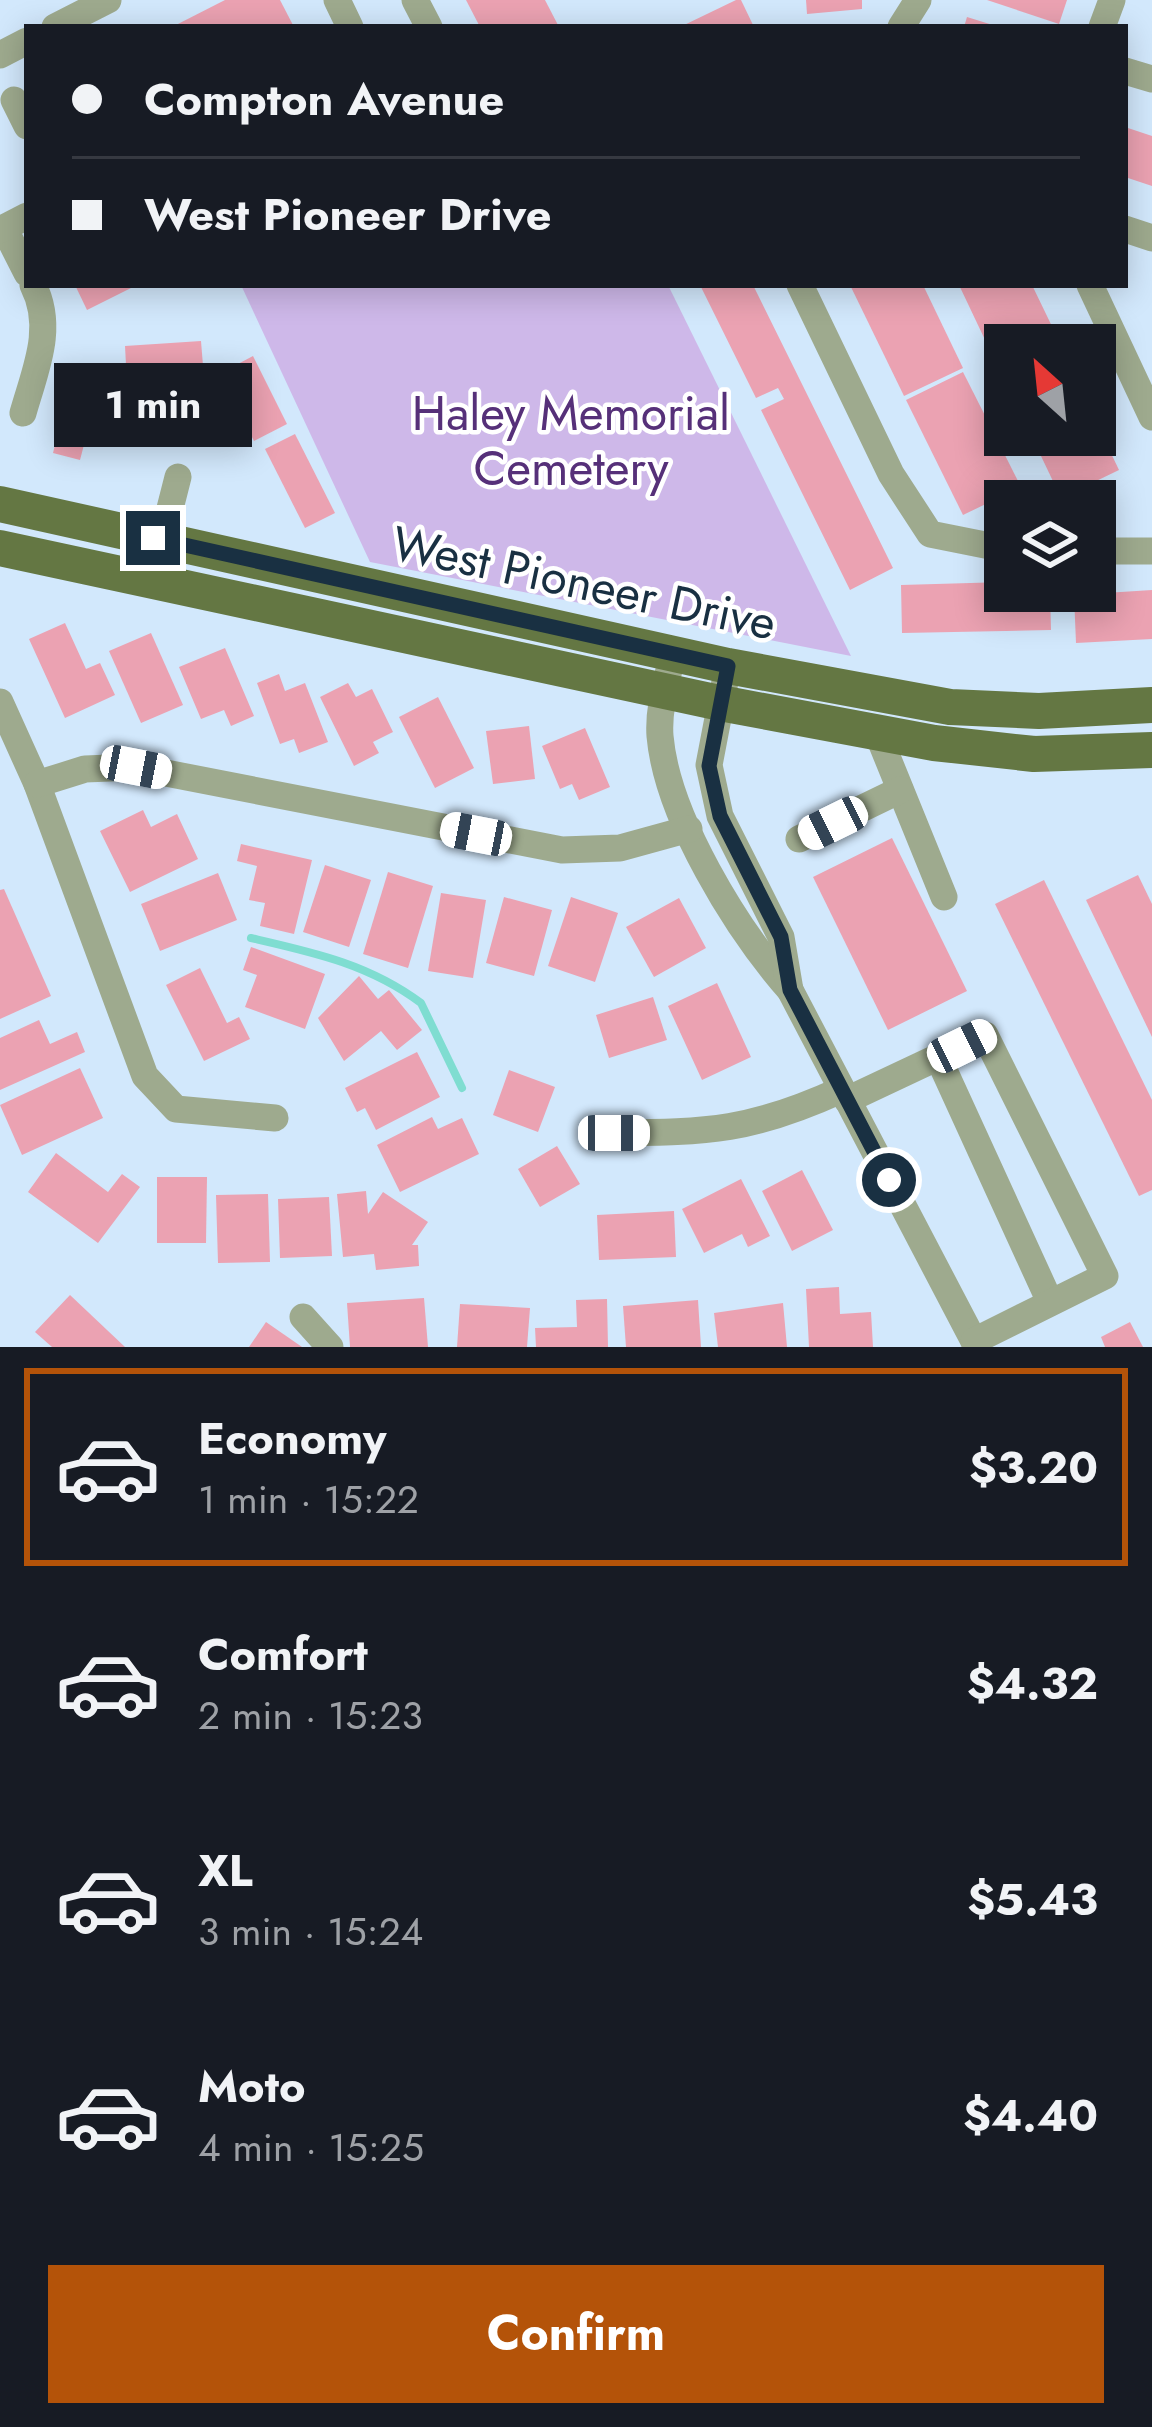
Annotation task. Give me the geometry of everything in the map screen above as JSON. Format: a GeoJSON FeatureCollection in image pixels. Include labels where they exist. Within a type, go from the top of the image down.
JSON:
{"type":"FeatureCollection","features":[{"type":"Feature","properties":{"kind":"main road","name":"West Pioneer Drive"},"geometry":{"type":"LineString","coordinates":[[0,506],[728,666],[950,707],[1040,711],[1152,705]]}},
{"type":"Feature","properties":{"kind":"main road","name":"West Pioneer Drive"},"geometry":{"type":"LineString","coordinates":[[0,548],[720,703],[877,732],[1034,754],[1151,754]]}},
{"type":"Feature","properties":{"kind":"street"},"geometry":{"type":"LineString","coordinates":[[61,24],[108,0]]}},
{"type":"Feature","properties":{"kind":"street"},"geometry":{"type":"LineString","coordinates":[[14,100],[24,120]]}},
{"type":"Feature","properties":{"kind":"street"},"geometry":{"type":"LineString","coordinates":[[10,224],[24,264]]}},
{"type":"Feature","properties":{"kind":"street"},"geometry":{"type":"LineString","coordinates":[[22,413],[45,336],[42,302],[35,288]]}},
{"type":"Feature","properties":{"kind":"street"},"geometry":{"type":"LineString","coordinates":[[801,288],[891,474],[930,534],[984,545]]}},
{"type":"Feature","properties":{"kind":"street"},"geometry":{"type":"LineString","coordinates":[[1091,288],[1152,417]]}},
{"type":"Feature","properties":{"kind":"street"},"geometry":{"type":"LineString","coordinates":[[163,540],[178,477]]}},
{"type":"Feature","properties":{"kind":"street"},"geometry":{"type":"LineString","coordinates":[[1116,551],[1152,551]]}},
{"type":"Feature","properties":{"kind":"street"},"geometry":{"type":"LineString","coordinates":[[614,1133],[718,1132],[782,1117],[844,1095],[938,1057],[986,1034],[1105,1276],[975,1344],[844,1095],[790,990],[754,949],[689,829],[664,766],[660,732],[673,653]]}},
{"type":"Feature","properties":{"kind":"street"},"geometry":{"type":"LineString","coordinates":[[728,666],[709,766],[720,816],[781,937],[790,990]]}},
{"type":"Feature","properties":{"kind":"street"},"geometry":{"type":"LineString","coordinates":[[0,702],[37,784],[145,1076],[176,1109],[275,1118]]}},
{"type":"Feature","properties":{"kind":"street"},"geometry":{"type":"LineString","coordinates":[[877,732],[944,897]]}},
{"type":"Feature","properties":{"kind":"street"},"geometry":{"type":"LineString","coordinates":[[37,784],[85,769],[136,767],[562,850],[620,848],[689,829]]}},
{"type":"Feature","properties":{"kind":"street"},"geometry":{"type":"LineString","coordinates":[[799,839],[900,790]]}},
{"type":"Feature","properties":{"kind":"street"},"geometry":{"type":"LineString","coordinates":[[938,1057],[1050,1302]]}},
{"type":"Feature","properties":{"kind":"street"},"geometry":{"type":"LineString","coordinates":[[303,1317],[330,1347]]}},
{"type":"Feature","properties":{"kind":"green space","name":"Haley Memorial Cemetery"},"geometry":{"type":"Polygon","coordinates":[[[242,288],[669,288],[851,656],[370,562],[242,288]]]}},
{"type":"Feature","properties":{"kind":"building"},"geometry":{"type":"Polygon","coordinates":[[[225,0],[280,0],[292,24],[178,24],[225,0]]]}},
{"type":"Feature","properties":{"kind":"building"},"geometry":{"type":"Polygon","coordinates":[[[466,0],[545,0],[557,24],[478,24],[466,0]]]}},
{"type":"Feature","properties":{"kind":"building"},"geometry":{"type":"Polygon","coordinates":[[[741,0],[753,24],[686,24],[741,0]]]}},
{"type":"Feature","properties":{"kind":"building"},"geometry":{"type":"Polygon","coordinates":[[[806,0],[862,0],[862,9],[807,14],[806,0]]]}},
{"type":"Feature","properties":{"kind":"building"},"geometry":{"type":"Polygon","coordinates":[[[987,0],[1067,0],[1059,24],[987,0]]]}},
{"type":"Feature","properties":{"kind":"building"},"geometry":{"type":"Polygon","coordinates":[[[1128,128],[1152,136],[1152,186],[1128,178],[1128,128]]]}},
{"type":"Feature","properties":{"kind":"building"},"geometry":{"type":"Polygon","coordinates":[[[76,288],[131,288],[87,310],[76,288]]]}},
{"type":"Feature","properties":{"kind":"building"},"geometry":{"type":"Polygon","coordinates":[[[701,288],[754,288],[893,568],[850,590],[761,410],[784,399],[778,388],[756,398],[701,288]]]}},
{"type":"Feature","properties":{"kind":"building"},"geometry":{"type":"Polygon","coordinates":[[[851,288],[924,288],[963,368],[904,396],[851,288]]]}},
{"type":"Feature","properties":{"kind":"building"},"geometry":{"type":"Polygon","coordinates":[[[960,288],[1033,288],[1051,324],[984,324],[984,338],[960,288]]]}},
{"type":"Feature","properties":{"kind":"building"},"geometry":{"type":"Polygon","coordinates":[[[201,341],[204,378],[127,384],[125,346],[201,341]]]}},
{"type":"Feature","properties":{"kind":"building"},"geometry":{"type":"Polygon","coordinates":[[[253,356],[287,424],[254,441],[219,374],[253,356]]]}},
{"type":"Feature","properties":{"kind":"building"},"geometry":{"type":"Polygon","coordinates":[[[73,372],[108,380],[93,439],[86,437],[80,460],[53,453],[73,372]]]}},
{"type":"Feature","properties":{"kind":"building"},"geometry":{"type":"Polygon","coordinates":[[[963,372],[984,414],[984,456],[1005,456],[1017,480],[984,480],[984,505],[963,515],[906,400],[963,372]]]}},
{"type":"Feature","properties":{"kind":"building"},"geometry":{"type":"Polygon","coordinates":[[[295,434],[335,513],[305,528],[265,449],[295,434]]]}},
{"type":"Feature","properties":{"kind":"building"},"geometry":{"type":"Polygon","coordinates":[[[1041,456],[1112,456],[1119,470],[1098,480],[1052,480],[1041,456]]]}},
{"type":"Feature","properties":{"kind":"building"},"geometry":{"type":"Polygon","coordinates":[[[984,583],[984,612],[1051,612],[1051,630],[902,633],[901,585],[984,583]]]}},
{"type":"Feature","properties":{"kind":"building"},"geometry":{"type":"Polygon","coordinates":[[[1152,590],[1152,639],[1076,643],[1075,612],[1116,612],[1116,592],[1152,590]]]}},
{"type":"Feature","properties":{"kind":"building"},"geometry":{"type":"Polygon","coordinates":[[[65,623],[86,669],[100,663],[115,695],[65,718],[29,639],[65,623]]]}},
{"type":"Feature","properties":{"kind":"building"},"geometry":{"type":"Polygon","coordinates":[[[151,633],[183,705],[141,723],[109,651],[151,633]]]}},
{"type":"Feature","properties":{"kind":"building"},"geometry":{"type":"Polygon","coordinates":[[[225,648],[254,716],[231,726],[224,710],[201,719],[179,667],[225,648]]]}},
{"type":"Feature","properties":{"kind":"building"},"geometry":{"type":"Polygon","coordinates":[[[279,674],[285,691],[305,683],[328,742],[299,753],[294,739],[280,744],[257,683],[279,674]]]}},
{"type":"Feature","properties":{"kind":"building"},"geometry":{"type":"Polygon","coordinates":[[[348,683],[356,697],[372,689],[393,732],[373,742],[379,753],[354,766],[320,697],[348,683]]]}},
{"type":"Feature","properties":{"kind":"building"},"geometry":{"type":"Polygon","coordinates":[[[438,697],[474,768],[435,788],[399,717],[438,697]]]}},
{"type":"Feature","properties":{"kind":"building"},"geometry":{"type":"Polygon","coordinates":[[[529,726],[535,779],[493,784],[486,731],[529,726]]]}},
{"type":"Feature","properties":{"kind":"building"},"geometry":{"type":"Polygon","coordinates":[[[585,728],[610,787],[579,800],[572,784],[560,789],[542,746],[585,728]]]}},
{"type":"Feature","properties":{"kind":"building"},"geometry":{"type":"Polygon","coordinates":[[[143,810],[151,827],[177,814],[198,859],[130,892],[100,831],[143,810]]]}},
{"type":"Feature","properties":{"kind":"building"},"geometry":{"type":"Polygon","coordinates":[[[892,838],[967,991],[888,1030],[813,877],[892,838]]]}},
{"type":"Feature","properties":{"kind":"building"},"geometry":{"type":"Polygon","coordinates":[[[241,844],[312,860],[294,934],[260,926],[265,903],[249,900],[257,866],[237,861],[241,844]]]}},
{"type":"Feature","properties":{"kind":"building"},"geometry":{"type":"Polygon","coordinates":[[[325,865],[371,880],[349,947],[303,932],[325,865]]]}},
{"type":"Feature","properties":{"kind":"building"},"geometry":{"type":"Polygon","coordinates":[[[388,872],[433,886],[408,968],[363,954],[388,872]]]}},
{"type":"Feature","properties":{"kind":"building"},"geometry":{"type":"Polygon","coordinates":[[[218,873],[237,920],[160,951],[141,904],[218,873]]]}},
{"type":"Feature","properties":{"kind":"building"},"geometry":{"type":"Polygon","coordinates":[[[1138,875],[1152,904],[1152,1037],[1086,900],[1138,875]]]}},
{"type":"Feature","properties":{"kind":"building"},"geometry":{"type":"Polygon","coordinates":[[[1044,880],[1152,1100],[1152,1190],[1139,1196],[995,904],[1044,880]]]}},
{"type":"Feature","properties":{"kind":"building"},"geometry":{"type":"Polygon","coordinates":[[[4,889],[51,996],[0,1019],[0,890],[4,889]]]}},
{"type":"Feature","properties":{"kind":"building"},"geometry":{"type":"Polygon","coordinates":[[[441,893],[486,900],[473,978],[428,971],[441,893]]]}},
{"type":"Feature","properties":{"kind":"building"},"geometry":{"type":"Polygon","coordinates":[[[504,897],[552,910],[534,976],[486,963],[504,897]]]}},
{"type":"Feature","properties":{"kind":"building"},"geometry":{"type":"Polygon","coordinates":[[[571,897],[618,913],[595,982],[548,966],[571,897]]]}},
{"type":"Feature","properties":{"kind":"building"},"geometry":{"type":"Polygon","coordinates":[[[679,898],[706,948],[654,977],[626,927],[679,898]]]}},
{"type":"Feature","properties":{"kind":"building"},"geometry":{"type":"Polygon","coordinates":[[[251,947],[325,974],[305,1029],[245,1007],[257,975],[243,970],[251,947]]]}},
{"type":"Feature","properties":{"kind":"building"},"geometry":{"type":"Polygon","coordinates":[[[200,968],[227,1023],[239,1017],[250,1039],[204,1061],[166,985],[200,968]]]}},
{"type":"Feature","properties":{"kind":"building"},"geometry":{"type":"Polygon","coordinates":[[[359,976],[378,999],[389,990],[422,1030],[397,1050],[381,1031],[344,1061],[318,1018],[359,976]]]}},
{"type":"Feature","properties":{"kind":"building"},"geometry":{"type":"Polygon","coordinates":[[[717,983],[751,1057],[702,1080],[668,1006],[717,983]]]}},
{"type":"Feature","properties":{"kind":"building"},"geometry":{"type":"Polygon","coordinates":[[[653,997],[667,1040],[609,1058],[596,1015],[653,997]]]}},
{"type":"Feature","properties":{"kind":"building"},"geometry":{"type":"Polygon","coordinates":[[[39,1020],[50,1044],[77,1032],[85,1052],[0,1090],[0,1038],[39,1020]]]}},
{"type":"Feature","properties":{"kind":"building"},"geometry":{"type":"Polygon","coordinates":[[[417,1052],[440,1097],[376,1130],[365,1108],[357,1112],[345,1088],[417,1052]]]}},
{"type":"Feature","properties":{"kind":"building"},"geometry":{"type":"Polygon","coordinates":[[[80,1068],[103,1118],[22,1155],[0,1105],[80,1068]]]}},
{"type":"Feature","properties":{"kind":"building"},"geometry":{"type":"Polygon","coordinates":[[[509,1070],[555,1087],[538,1132],[493,1115],[509,1070]]]}},
{"type":"Feature","properties":{"kind":"building"},"geometry":{"type":"Polygon","coordinates":[[[432,1117],[438,1129],[462,1118],[479,1154],[400,1192],[377,1145],[432,1117]]]}},
{"type":"Feature","properties":{"kind":"building"},"geometry":{"type":"Polygon","coordinates":[[[557,1146],[580,1184],[540,1207],[518,1169],[557,1146]]]}},
{"type":"Feature","properties":{"kind":"building"},"geometry":{"type":"Polygon","coordinates":[[[56,1153],[108,1192],[122,1174],[140,1187],[98,1243],[28,1192],[56,1153]]]}},
{"type":"Feature","properties":{"kind":"building"},"geometry":{"type":"Polygon","coordinates":[[[802,1170],[833,1230],[792,1251],[762,1191],[802,1170]]]}},
{"type":"Feature","properties":{"kind":"building"},"geometry":{"type":"Polygon","coordinates":[[[157,1177],[207,1177],[206,1243],[157,1243],[157,1177]]]}},
{"type":"Feature","properties":{"kind":"building"},"geometry":{"type":"Polygon","coordinates":[[[741,1179],[770,1236],[748,1247],[742,1234],[704,1253],[682,1209],[741,1179]]]}},
{"type":"Feature","properties":{"kind":"building"},"geometry":{"type":"Polygon","coordinates":[[[366,1191],[368,1214],[383,1192],[428,1222],[412,1245],[418,1245],[419,1266],[376,1270],[374,1254],[343,1257],[337,1194],[366,1191]]]}},
{"type":"Feature","properties":{"kind":"building"},"geometry":{"type":"Polygon","coordinates":[[[268,1194],[270,1262],[218,1263],[216,1195],[268,1194]]]}},
{"type":"Feature","properties":{"kind":"building"},"geometry":{"type":"Polygon","coordinates":[[[329,1197],[332,1256],[280,1258],[278,1199],[329,1197]]]}},
{"type":"Feature","properties":{"kind":"building"},"geometry":{"type":"Polygon","coordinates":[[[674,1211],[676,1257],[599,1260],[597,1215],[674,1211]]]}},
{"type":"Feature","properties":{"kind":"building"},"geometry":{"type":"Polygon","coordinates":[[[839,1287],[840,1314],[871,1312],[873,1347],[809,1347],[806,1289],[839,1287]]]}},
{"type":"Feature","properties":{"kind":"building"},"geometry":{"type":"Polygon","coordinates":[[[70,1295],[125,1347],[52,1347],[35,1332],[70,1295]]]}},
{"type":"Feature","properties":{"kind":"building"},"geometry":{"type":"Polygon","coordinates":[[[424,1298],[428,1347],[350,1347],[347,1303],[424,1298]]]}},
{"type":"Feature","properties":{"kind":"building"},"geometry":{"type":"Polygon","coordinates":[[[607,1299],[608,1347],[536,1347],[535,1328],[577,1327],[576,1300],[607,1299]]]}},
{"type":"Feature","properties":{"kind":"building"},"geometry":{"type":"Polygon","coordinates":[[[698,1300],[701,1347],[626,1347],[623,1306],[698,1300]]]}},
{"type":"Feature","properties":{"kind":"building"},"geometry":{"type":"Polygon","coordinates":[[[783,1303],[787,1347],[718,1347],[714,1313],[783,1303]]]}},
{"type":"Feature","properties":{"kind":"building"},"geometry":{"type":"Polygon","coordinates":[[[460,1304],[530,1308],[527,1347],[457,1347],[460,1304]]]}},
{"type":"Feature","properties":{"kind":"building"},"geometry":{"type":"Polygon","coordinates":[[[266,1322],[302,1347],[249,1347],[266,1322]]]}},
{"type":"Feature","properties":{"kind":"building"},"geometry":{"type":"Polygon","coordinates":[[[1130,1322],[1143,1347],[1105,1347],[1101,1337],[1130,1322]]]}},
{"type":"Feature","properties":{"kind":"waterway"},"geometry":{"type":"LineString","coordinates":[[251,938],[360,969],[421,1003],[462,1088]]}},
{"type":"Feature","properties":{"kind":"route"},"geometry":{"type":"LineString","coordinates":[[153,538],[728,666],[709,766],[720,816],[781,937],[790,990],[889,1180]]}}]}
